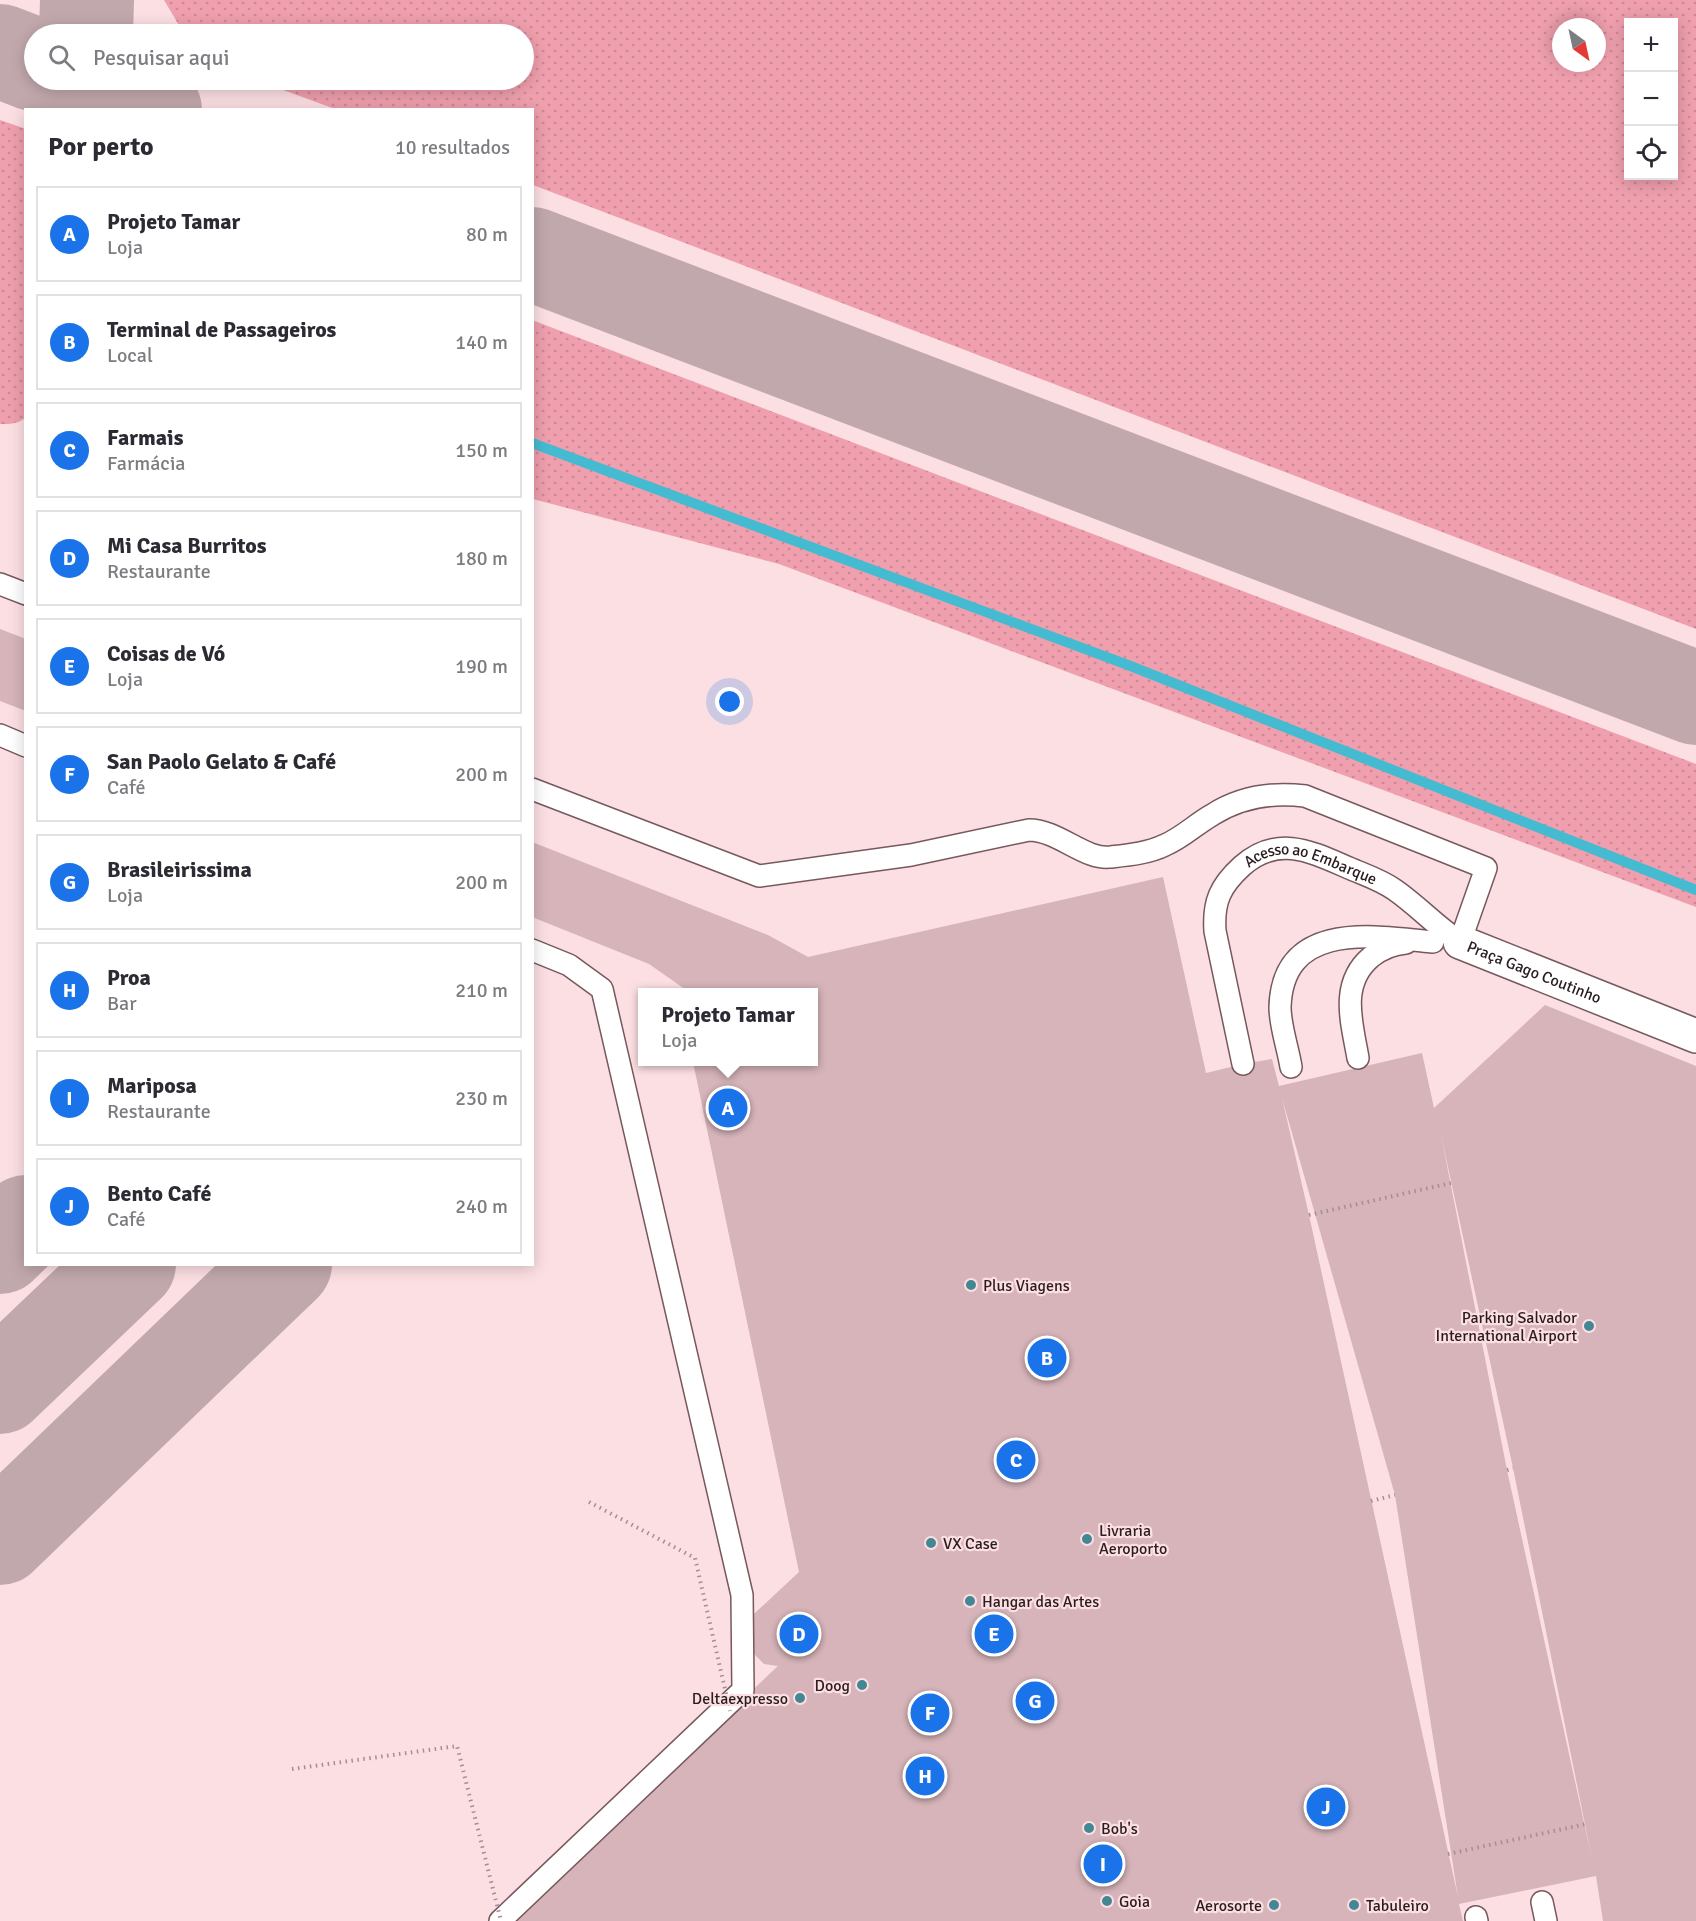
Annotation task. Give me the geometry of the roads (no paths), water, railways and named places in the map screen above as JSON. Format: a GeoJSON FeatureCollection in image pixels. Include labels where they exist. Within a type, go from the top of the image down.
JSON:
{"type":"FeatureCollection","features":[{"type":"Feature","properties":{"kind":"main road","name":"Praça Gago Coutinho"},"geometry":{"type":"LineString","coordinates":[[1447,942],[1696,1036]]}},
{"type":"Feature","properties":{"kind":"lane"},"geometry":{"type":"LineString","coordinates":[[0,584],[24,593]]}},
{"type":"Feature","properties":{"kind":"lane"},"geometry":{"type":"LineString","coordinates":[[0,735],[24,745]]}},
{"type":"Feature","properties":{"kind":"lane"},"geometry":{"type":"LineString","coordinates":[[534,790],[759,876],[911,855],[1029,830],[1046,832],[1097,856],[1112,857],[1165,846],[1230,805],[1267,795],[1285,794],[1305,796],[1486,868],[1447,942],[1374,936],[1344,937],[1317,946],[1296,959],[1283,983],[1280,1010],[1291,1066]]}},
{"type":"Feature","properties":{"kind":"lane","name":"Acesso ao Embarque"},"geometry":{"type":"LineString","coordinates":[[1243,1064],[1215,931],[1214,913],[1216,900],[1233,875],[1245,863],[1272,850],[1306,849],[1376,878],[1446,932],[1447,942]]}},
{"type":"Feature","properties":{"kind":"lane","name":"Praça Gago Coutinho"},"geometry":{"type":"LineString","coordinates":[[1358,1058],[1349,1009],[1352,981],[1357,972],[1377,952],[1389,946],[1447,942]]}},
{"type":"Feature","properties":{"kind":"lane"},"geometry":{"type":"LineString","coordinates":[[501,1921],[743,1690],[742,1595],[602,989],[568,965],[534,951]]}},
{"type":"Feature","properties":{"kind":"waterway"},"geometry":{"type":"LineString","coordinates":[[534,444],[1128,665],[1696,890]]}},
{"type":"Feature","properties":{"kind":"place","name":"Projeto Tamar"},"geometry":{"type":"Point","coordinates":[728,1108]}},
{"type":"Feature","properties":{"kind":"place","name":"Plus Viagens"},"geometry":{"type":"Point","coordinates":[971,1285]}},
{"type":"Feature","properties":{"kind":"place","name":"Parking Salvador International Airport"},"geometry":{"type":"Point","coordinates":[1589,1326]}},
{"type":"Feature","properties":{"kind":"place","name":"Terminal de Passageiros"},"geometry":{"type":"Point","coordinates":[1047,1358]}},
{"type":"Feature","properties":{"kind":"place","name":"Farmais"},"geometry":{"type":"Point","coordinates":[1016,1460]}},
{"type":"Feature","properties":{"kind":"place","name":"Livraria Aeroporto"},"geometry":{"type":"Point","coordinates":[1087,1539]}},
{"type":"Feature","properties":{"kind":"place","name":"VX Case"},"geometry":{"type":"Point","coordinates":[931,1543]}},
{"type":"Feature","properties":{"kind":"place","name":"Hangar das Artes"},"geometry":{"type":"Point","coordinates":[970,1601]}},
{"type":"Feature","properties":{"kind":"place","name":"Mi Casa Burritos"},"geometry":{"type":"Point","coordinates":[799,1634]}},
{"type":"Feature","properties":{"kind":"place","name":"Coisas de Vó"},"geometry":{"type":"Point","coordinates":[994,1634]}},
{"type":"Feature","properties":{"kind":"place","name":"Doog"},"geometry":{"type":"Point","coordinates":[862,1685]}},
{"type":"Feature","properties":{"kind":"place","name":"Deltaexpresso"},"geometry":{"type":"Point","coordinates":[800,1698]}},
{"type":"Feature","properties":{"kind":"place","name":"Brasileirissima"},"geometry":{"type":"Point","coordinates":[1035,1701]}},
{"type":"Feature","properties":{"kind":"place","name":"San Paolo Gelato & Café"},"geometry":{"type":"Point","coordinates":[930,1713]}},
{"type":"Feature","properties":{"kind":"place","name":"Proa"},"geometry":{"type":"Point","coordinates":[925,1776]}},
{"type":"Feature","properties":{"kind":"place","name":"Bento Café"},"geometry":{"type":"Point","coordinates":[1326,1807]}},
{"type":"Feature","properties":{"kind":"place","name":"Bob's"},"geometry":{"type":"Point","coordinates":[1089,1828]}},
{"type":"Feature","properties":{"kind":"place","name":"Mariposa"},"geometry":{"type":"Point","coordinates":[1103,1864]}},
{"type":"Feature","properties":{"kind":"place","name":"Goia"},"geometry":{"type":"Point","coordinates":[1107,1901]}},
{"type":"Feature","properties":{"kind":"place","name":"Aerosorte"},"geometry":{"type":"Point","coordinates":[1274,1905]}},
{"type":"Feature","properties":{"kind":"place","name":"Tabuleiro"},"geometry":{"type":"Point","coordinates":[1354,1905]}}]}
